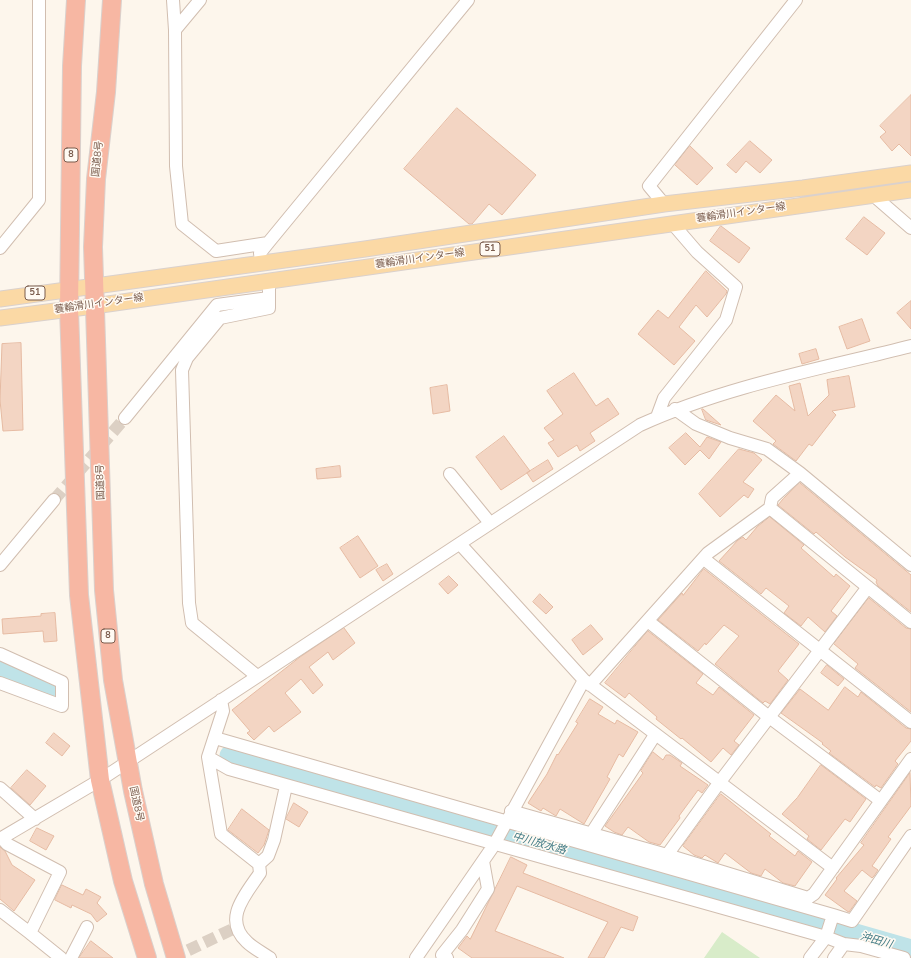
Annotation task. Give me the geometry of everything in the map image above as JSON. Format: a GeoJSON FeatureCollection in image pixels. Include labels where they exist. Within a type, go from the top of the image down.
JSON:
{"type":"FeatureCollection","features":[{"type":"Feature","properties":{"kind":"highway","name":"8"},"geometry":{"type":"LineString","coordinates":[[76,0],[72,66],[69,309],[79,595],[100,780],[123,881],[147,958]]}},
{"type":"Feature","properties":{"kind":"highway","name":"国道8号"},"geometry":{"type":"LineString","coordinates":[[112,0],[106,92],[96,179],[93,286],[104,590],[113,680],[128,761],[154,884],[176,958]]}},
{"type":"Feature","properties":{"kind":"main road","name":"蓑輪滑川インター線"},"geometry":{"type":"LineString","coordinates":[[0,299],[70,288],[365,249],[664,204],[803,188],[911,173]]}},
{"type":"Feature","properties":{"kind":"main road","name":"蓑輪滑川インター線"},"geometry":{"type":"LineString","coordinates":[[0,318],[911,190]]}},
{"type":"Feature","properties":{"kind":"street"},"geometry":{"type":"LineString","coordinates":[[0,248],[39,200],[39,0]]}},
{"type":"Feature","properties":{"kind":"street"},"geometry":{"type":"LineString","coordinates":[[173,0],[175,30],[176,166],[182,224],[216,252],[268,243]]}},
{"type":"Feature","properties":{"kind":"street"},"geometry":{"type":"LineString","coordinates":[[175,30],[200,0]]}},
{"type":"Feature","properties":{"kind":"street"},"geometry":{"type":"LineString","coordinates":[[260,262],[260,253],[468,0]]}},
{"type":"Feature","properties":{"kind":"street"},"geometry":{"type":"LineString","coordinates":[[664,204],[649,186],[796,0]]}},
{"type":"Feature","properties":{"kind":"street"},"geometry":{"type":"LineString","coordinates":[[873,195],[911,228]]}},
{"type":"Feature","properties":{"kind":"street"},"geometry":{"type":"LineString","coordinates":[[657,417],[664,398],[726,320],[736,287],[697,252],[672,223]]}},
{"type":"Feature","properties":{"kind":"street"},"geometry":{"type":"LineString","coordinates":[[257,676],[192,623],[189,603],[182,370],[187,358],[220,318],[269,308],[269,280]]}},
{"type":"Feature","properties":{"kind":"street"},"geometry":{"type":"LineString","coordinates":[[124,418],[217,305],[269,298]]}},
{"type":"Feature","properties":{"kind":"street"},"geometry":{"type":"LineString","coordinates":[[30,933],[60,872],[7,844],[1,838],[100,780],[640,425],[675,409],[725,392],[911,346]]}},
{"type":"Feature","properties":{"kind":"street"},"geometry":{"type":"LineString","coordinates":[[675,409],[696,424],[730,438],[766,449],[800,473],[911,565]]}},
{"type":"Feature","properties":{"kind":"street"},"geometry":{"type":"LineString","coordinates":[[416,958],[495,843],[504,824],[587,683],[648,622],[708,554],[770,508],[772,498],[800,473]]}},
{"type":"Feature","properties":{"kind":"street"},"geometry":{"type":"LineString","coordinates":[[450,474],[490,524]]}},
{"type":"Feature","properties":{"kind":"street"},"geometry":{"type":"LineString","coordinates":[[0,565],[54,500]]}},
{"type":"Feature","properties":{"kind":"street"},"geometry":{"type":"LineString","coordinates":[[770,508],[911,622]]}},
{"type":"Feature","properties":{"kind":"street"},"geometry":{"type":"LineString","coordinates":[[460,544],[587,683],[833,868]]}},
{"type":"Feature","properties":{"kind":"street"},"geometry":{"type":"LineString","coordinates":[[704,559],[911,722]]}},
{"type":"Feature","properties":{"kind":"street"},"geometry":{"type":"LineString","coordinates":[[667,855],[719,783],[868,587]]}},
{"type":"Feature","properties":{"kind":"street"},"geometry":{"type":"LineString","coordinates":[[648,622],[769,717],[881,801]]}},
{"type":"Feature","properties":{"kind":"street"},"geometry":{"type":"LineString","coordinates":[[0,654],[62,682],[62,706],[0,683]]}},
{"type":"Feature","properties":{"kind":"street"},"geometry":{"type":"LineString","coordinates":[[221,700],[222,711],[208,757],[221,834],[259,864],[260,873],[238,905],[237,927],[238,931],[247,942],[270,958]]}},
{"type":"Feature","properties":{"kind":"street"},"geometry":{"type":"LineString","coordinates":[[591,834],[655,735]]}},
{"type":"Feature","properties":{"kind":"street"},"geometry":{"type":"LineString","coordinates":[[215,738],[504,824],[852,921],[911,836]]}},
{"type":"Feature","properties":{"kind":"street"},"geometry":{"type":"LineString","coordinates":[[208,757],[229,769],[286,786],[495,843],[826,937],[844,944],[861,946],[904,958]]}},
{"type":"Feature","properties":{"kind":"street"},"geometry":{"type":"LineString","coordinates":[[512,811],[667,855],[808,898],[814,894],[911,759]]}},
{"type":"Feature","properties":{"kind":"street"},"geometry":{"type":"LineString","coordinates":[[259,864],[268,856],[274,840],[286,786]]}},
{"type":"Feature","properties":{"kind":"street"},"geometry":{"type":"LineString","coordinates":[[0,788],[35,819]]}},
{"type":"Feature","properties":{"kind":"street"},"geometry":{"type":"LineString","coordinates":[[425,945],[445,956],[488,889],[483,861]]}},
{"type":"Feature","properties":{"kind":"street"},"geometry":{"type":"LineString","coordinates":[[0,910],[61,958]]}},
{"type":"Feature","properties":{"kind":"street"},"geometry":{"type":"LineString","coordinates":[[810,958],[826,937],[832,915]]}},
{"type":"Feature","properties":{"kind":"street"},"geometry":{"type":"LineString","coordinates":[[71,958],[87,927]]}},
{"type":"Feature","properties":{"kind":"street"},"geometry":{"type":"LineString","coordinates":[[834,958],[844,944]]}},
{"type":"Feature","properties":{"kind":"green space"},"geometry":{"type":"Polygon","coordinates":[[[722,932],[760,958],[704,958],[722,932]]]}},
{"type":"Feature","properties":{"kind":"building"},"geometry":{"type":"Polygon","coordinates":[[[911,95],[911,156],[899,144],[892,151],[880,137],[886,132],[880,126],[911,95]]]}},
{"type":"Feature","properties":{"kind":"building"},"geometry":{"type":"Polygon","coordinates":[[[457,108],[536,175],[502,215],[489,204],[472,224],[469,224],[404,169],[457,108]]]}},
{"type":"Feature","properties":{"kind":"building"},"geometry":{"type":"Polygon","coordinates":[[[750,141],[772,160],[760,173],[746,161],[736,173],[727,165],[750,141]]]}},
{"type":"Feature","properties":{"kind":"building"},"geometry":{"type":"Polygon","coordinates":[[[690,146],[713,168],[697,185],[675,165],[690,146]]]}},
{"type":"Feature","properties":{"kind":"building"},"geometry":{"type":"Polygon","coordinates":[[[864,217],[885,233],[867,255],[846,239],[864,217]]]}},
{"type":"Feature","properties":{"kind":"building"},"geometry":{"type":"Polygon","coordinates":[[[721,226],[750,248],[739,263],[710,241],[721,226]]]}},
{"type":"Feature","properties":{"kind":"building"},"geometry":{"type":"Polygon","coordinates":[[[706,271],[727,291],[726,294],[707,317],[696,305],[679,327],[695,341],[674,365],[638,334],[658,310],[668,318],[706,271]]]}},
{"type":"Feature","properties":{"kind":"building"},"geometry":{"type":"Polygon","coordinates":[[[911,301],[911,329],[897,313],[911,301]]]}},
{"type":"Feature","properties":{"kind":"building"},"geometry":{"type":"Polygon","coordinates":[[[862,319],[870,341],[847,349],[839,327],[862,319]]]}},
{"type":"Feature","properties":{"kind":"building"},"geometry":{"type":"Polygon","coordinates":[[[21,343],[23,430],[3,431],[0,400],[2,344],[21,343]]]}},
{"type":"Feature","properties":{"kind":"building"},"geometry":{"type":"Polygon","coordinates":[[[816,349],[819,359],[802,364],[799,354],[816,349]]]}},
{"type":"Feature","properties":{"kind":"building"},"geometry":{"type":"Polygon","coordinates":[[[574,373],[596,406],[608,398],[619,414],[590,433],[595,441],[580,451],[577,445],[558,457],[548,443],[554,440],[544,428],[563,414],[547,391],[574,373]]]}},
{"type":"Feature","properties":{"kind":"building"},"geometry":{"type":"Polygon","coordinates":[[[849,376],[855,407],[832,411],[836,415],[812,446],[809,444],[796,461],[773,444],[776,441],[753,421],[776,395],[795,411],[789,386],[800,383],[808,416],[829,395],[827,380],[849,376]]]}},
{"type":"Feature","properties":{"kind":"building"},"geometry":{"type":"Polygon","coordinates":[[[447,385],[450,411],[433,414],[430,388],[447,385]]]}},
{"type":"Feature","properties":{"kind":"building"},"geometry":{"type":"Polygon","coordinates":[[[703,409],[721,425],[706,420],[703,409]]]}},
{"type":"Feature","properties":{"kind":"building"},"geometry":{"type":"Polygon","coordinates":[[[686,433],[700,447],[707,437],[721,442],[709,459],[700,450],[685,465],[669,448],[686,433]]]}},
{"type":"Feature","properties":{"kind":"building"},"geometry":{"type":"Polygon","coordinates":[[[504,436],[530,471],[501,490],[476,457],[504,436]]]}},
{"type":"Feature","properties":{"kind":"building"},"geometry":{"type":"Polygon","coordinates":[[[739,449],[754,453],[762,460],[743,482],[754,489],[748,498],[744,495],[720,517],[699,494],[739,449]]]}},
{"type":"Feature","properties":{"kind":"building"},"geometry":{"type":"Polygon","coordinates":[[[548,460],[553,469],[533,482],[527,473],[548,460]]]}},
{"type":"Feature","properties":{"kind":"building"},"geometry":{"type":"Polygon","coordinates":[[[340,466],[341,477],[317,479],[316,469],[340,466]]]}},
{"type":"Feature","properties":{"kind":"building"},"geometry":{"type":"Polygon","coordinates":[[[800,483],[911,575],[911,612],[878,586],[876,582],[877,580],[845,557],[816,532],[814,534],[778,505],[800,483]]]}},
{"type":"Feature","properties":{"kind":"building"},"geometry":{"type":"Polygon","coordinates":[[[770,517],[804,545],[801,548],[834,577],[836,574],[850,586],[831,611],[837,616],[825,632],[808,617],[801,626],[784,613],[789,606],[766,588],[761,594],[719,561],[738,540],[743,537],[746,540],[757,527],[770,517]]]}},
{"type":"Feature","properties":{"kind":"building"},"geometry":{"type":"Polygon","coordinates":[[[358,536],[378,566],[360,578],[340,548],[358,536]]]}},
{"type":"Feature","properties":{"kind":"building"},"geometry":{"type":"Polygon","coordinates":[[[387,564],[393,574],[383,581],[376,570],[387,564]]]}},
{"type":"Feature","properties":{"kind":"building"},"geometry":{"type":"Polygon","coordinates":[[[704,569],[799,644],[778,671],[788,680],[770,704],[765,701],[763,703],[715,664],[739,636],[724,625],[706,645],[705,643],[698,651],[658,620],[682,593],[683,595],[704,569]]]}},
{"type":"Feature","properties":{"kind":"building"},"geometry":{"type":"Polygon","coordinates":[[[449,576],[458,585],[448,594],[439,584],[449,576]]]}},
{"type":"Feature","properties":{"kind":"building"},"geometry":{"type":"Polygon","coordinates":[[[540,594],[553,607],[546,614],[533,602],[540,594]]]}},
{"type":"Feature","properties":{"kind":"building"},"geometry":{"type":"Polygon","coordinates":[[[869,598],[906,628],[911,629],[911,712],[855,668],[858,664],[834,644],[869,598]]]}},
{"type":"Feature","properties":{"kind":"building"},"geometry":{"type":"Polygon","coordinates":[[[55,613],[57,641],[44,642],[43,631],[3,634],[2,619],[41,616],[41,614],[55,613]]]}},
{"type":"Feature","properties":{"kind":"building"},"geometry":{"type":"Polygon","coordinates":[[[591,625],[603,639],[583,655],[572,640],[591,625]]]}},
{"type":"Feature","properties":{"kind":"building"},"geometry":{"type":"Polygon","coordinates":[[[344,628],[355,643],[333,660],[328,652],[309,667],[323,685],[313,694],[301,679],[285,693],[301,712],[274,732],[269,726],[254,740],[247,733],[250,731],[232,710],[300,657],[344,628]]]}},
{"type":"Feature","properties":{"kind":"building"},"geometry":{"type":"Polygon","coordinates":[[[648,631],[703,674],[696,683],[713,695],[719,687],[754,715],[734,741],[739,745],[731,755],[723,748],[711,762],[656,719],[657,717],[629,693],[625,698],[605,683],[648,631]]]}},
{"type":"Feature","properties":{"kind":"building"},"geometry":{"type":"Polygon","coordinates":[[[827,665],[844,679],[838,686],[821,673],[827,665]]]}},
{"type":"Feature","properties":{"kind":"building"},"geometry":{"type":"Polygon","coordinates":[[[845,687],[858,697],[861,692],[906,728],[911,729],[911,741],[895,761],[898,764],[881,788],[876,785],[875,787],[829,753],[831,751],[822,744],[823,743],[781,713],[800,689],[828,710],[845,687]]]}},
{"type":"Feature","properties":{"kind":"building"},"geometry":{"type":"Polygon","coordinates":[[[590,699],[603,707],[598,714],[615,724],[617,720],[638,732],[623,757],[619,754],[607,777],[610,779],[584,824],[560,809],[556,816],[543,808],[541,811],[528,803],[547,774],[557,754],[558,755],[578,723],[576,722],[590,699]]]}},
{"type":"Feature","properties":{"kind":"building"},"geometry":{"type":"Polygon","coordinates":[[[54,733],[70,746],[62,756],[46,743],[54,733]]]}},
{"type":"Feature","properties":{"kind":"building"},"geometry":{"type":"Polygon","coordinates":[[[653,752],[663,760],[666,755],[670,755],[682,763],[680,766],[708,785],[702,793],[698,790],[660,845],[649,842],[628,827],[622,835],[605,826],[643,773],[641,771],[653,752]]]}},
{"type":"Feature","properties":{"kind":"building"},"geometry":{"type":"Polygon","coordinates":[[[821,765],[866,799],[850,822],[845,819],[821,850],[807,839],[809,836],[782,814],[797,798],[821,765]]]}},
{"type":"Feature","properties":{"kind":"building"},"geometry":{"type":"Polygon","coordinates":[[[27,770],[46,786],[30,805],[11,788],[27,770]]]}},
{"type":"Feature","properties":{"kind":"building"},"geometry":{"type":"Polygon","coordinates":[[[910,773],[911,806],[888,837],[891,839],[872,866],[878,870],[874,876],[872,878],[862,870],[844,891],[857,901],[849,912],[825,895],[837,879],[836,878],[864,845],[861,843],[910,773]]]}},
{"type":"Feature","properties":{"kind":"building"},"geometry":{"type":"Polygon","coordinates":[[[721,794],[771,834],[769,836],[795,856],[798,851],[812,862],[795,886],[783,883],[765,869],[761,876],[751,873],[725,853],[718,863],[705,855],[702,858],[694,855],[683,846],[721,794]]]}},
{"type":"Feature","properties":{"kind":"building"},"geometry":{"type":"Polygon","coordinates":[[[294,803],[308,812],[299,827],[286,819],[294,803]]]}},
{"type":"Feature","properties":{"kind":"building"},"geometry":{"type":"Polygon","coordinates":[[[242,809],[269,830],[264,845],[258,853],[228,830],[242,809]]]}},
{"type":"Feature","properties":{"kind":"building"},"geometry":{"type":"Polygon","coordinates":[[[37,828],[54,836],[46,850],[30,841],[37,828]]]}},
{"type":"Feature","properties":{"kind":"building"},"geometry":{"type":"Polygon","coordinates":[[[0,847],[5,851],[12,865],[35,880],[14,911],[0,899],[0,847]]]}},
{"type":"Feature","properties":{"kind":"building"},"geometry":{"type":"Polygon","coordinates":[[[511,857],[527,865],[523,873],[638,917],[633,931],[621,927],[604,958],[588,958],[608,922],[517,886],[495,931],[564,958],[472,958],[458,948],[467,936],[470,939],[511,857]]]}},
{"type":"Feature","properties":{"kind":"building"},"geometry":{"type":"Polygon","coordinates":[[[62,885],[83,895],[86,889],[101,897],[97,903],[107,914],[97,922],[91,914],[72,905],[71,908],[55,900],[62,885]]]}},
{"type":"Feature","properties":{"kind":"building"},"geometry":{"type":"Polygon","coordinates":[[[91,941],[113,958],[79,958],[91,941]]]}},
{"type":"Feature","properties":{"kind":"waterway","name":"中川放水路"},"geometry":{"type":"LineString","coordinates":[[0,668],[54,691]]}},
{"type":"Feature","properties":{"kind":"waterway","name":"中川放水路"},"geometry":{"type":"LineString","coordinates":[[231,756],[911,951]]}},
{"type":"Feature","properties":{"kind":"tunnel"},"geometry":{"type":"LineString","coordinates":[[54,500],[125,418]]}},
{"type":"Feature","properties":{"kind":"tunnel"},"geometry":{"type":"LineString","coordinates":[[172,958],[237,927]]}},
{"type":"Feature","properties":{"kind":"water label","name":"沖田川"},"geometry":{"type":"Point","coordinates":[876,941]}}]}
